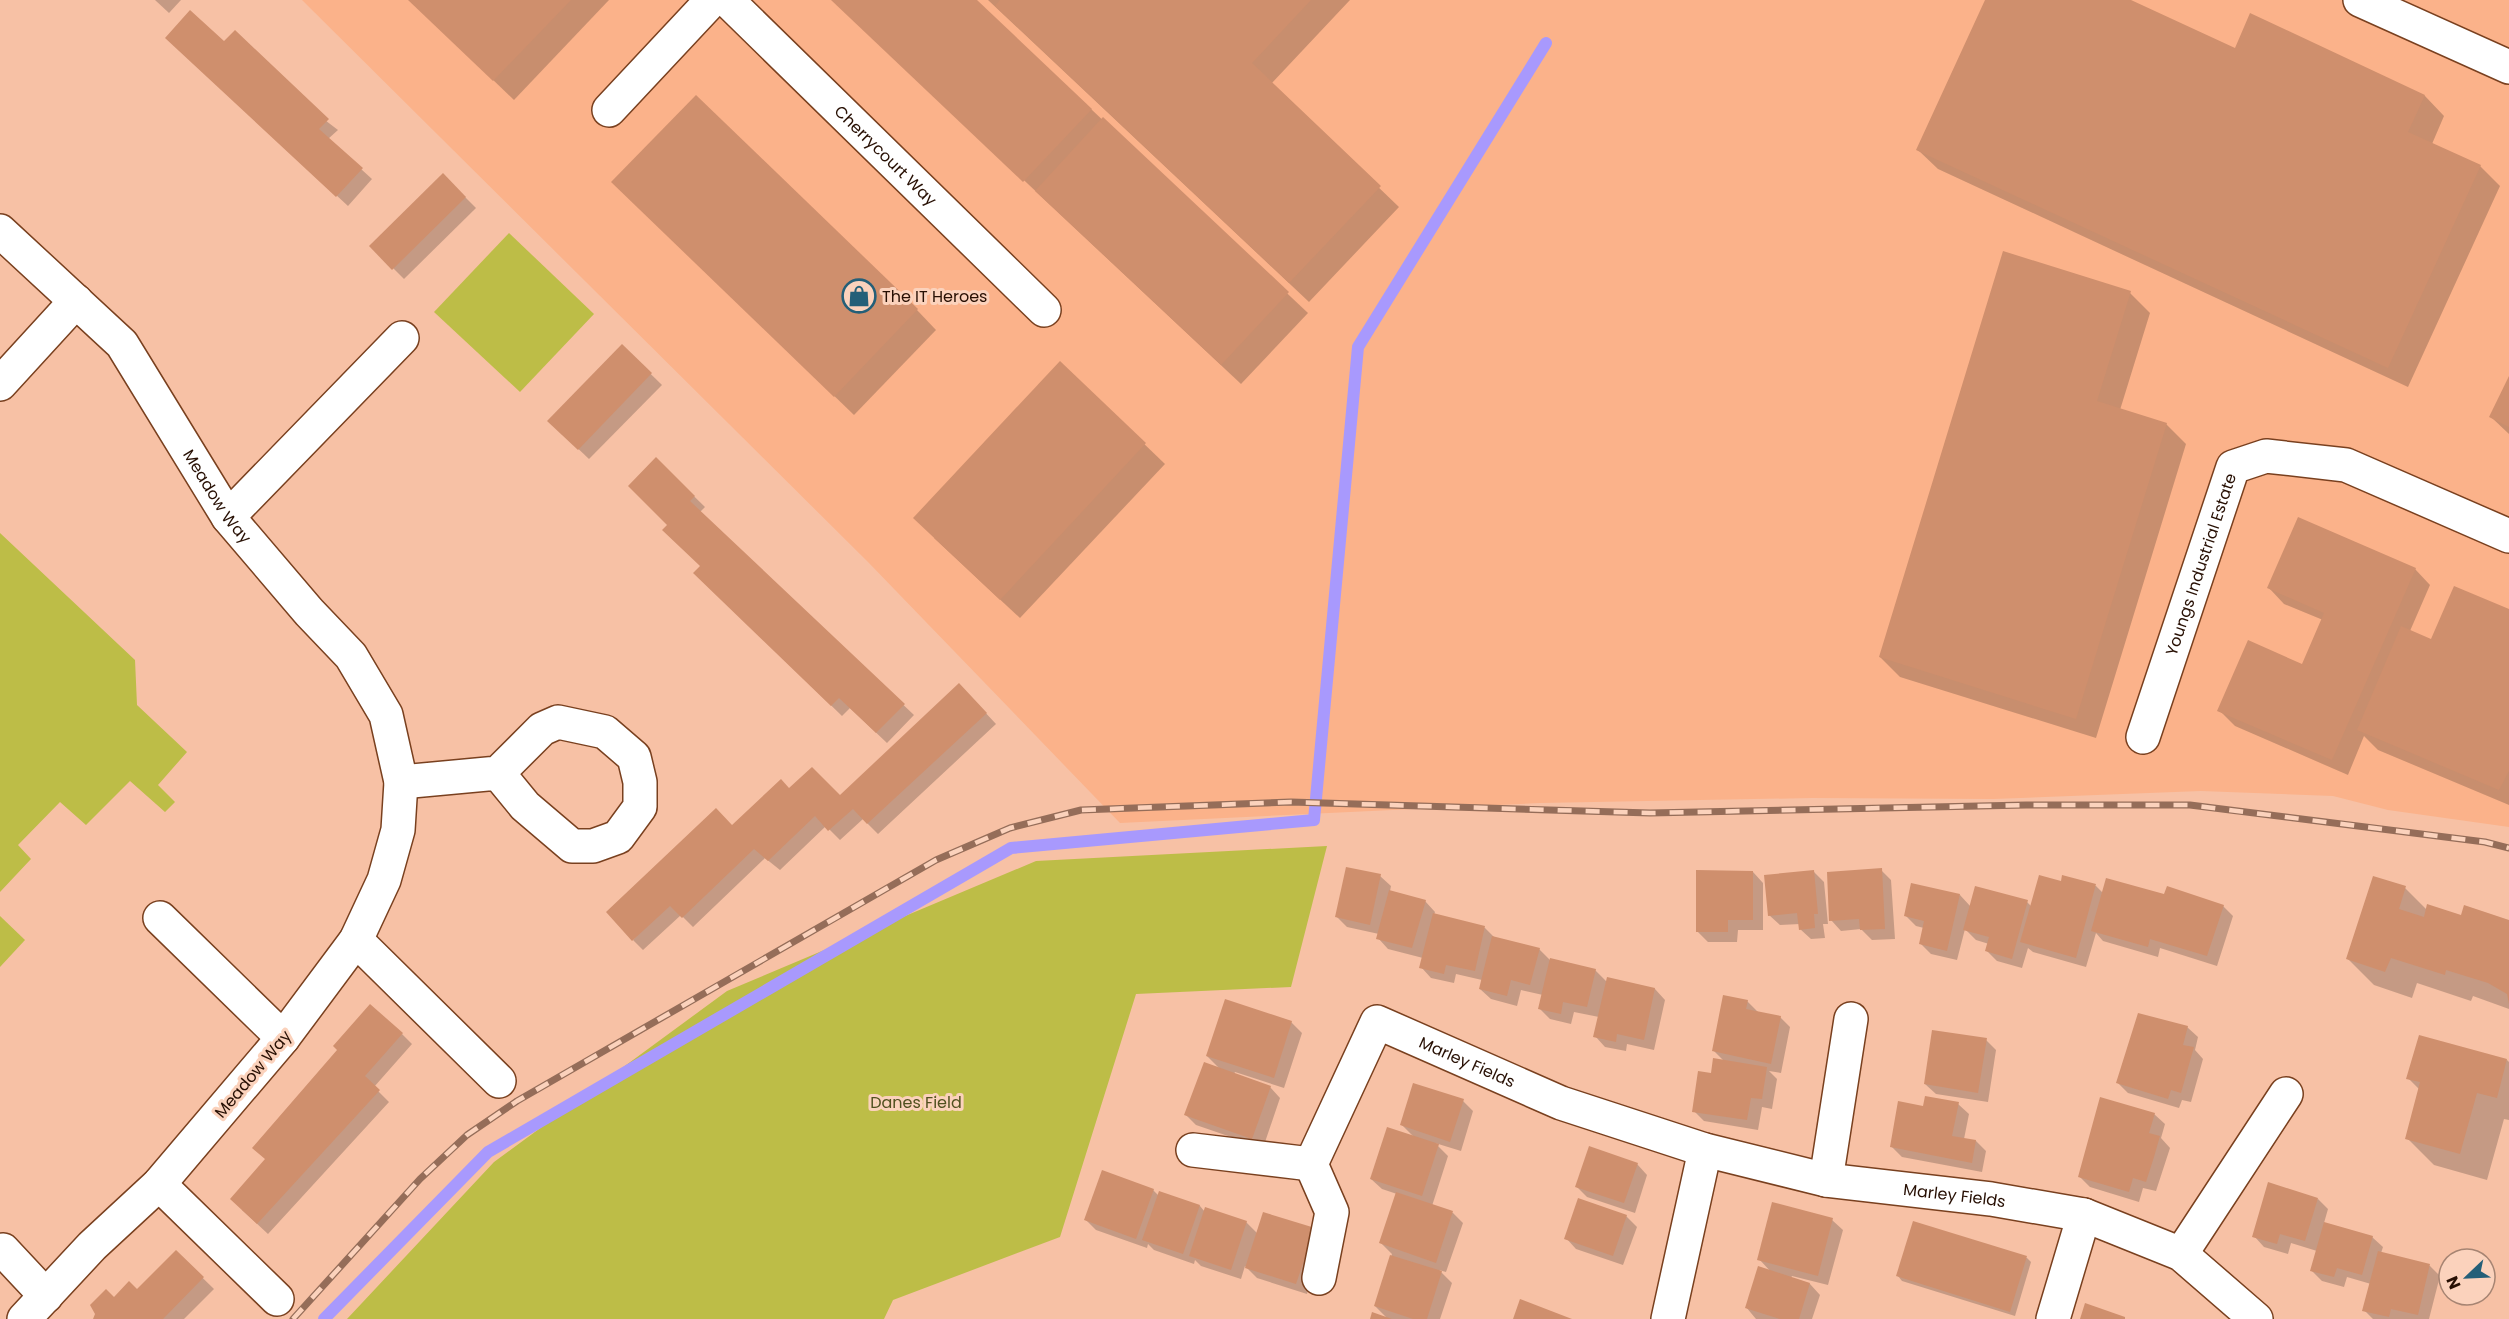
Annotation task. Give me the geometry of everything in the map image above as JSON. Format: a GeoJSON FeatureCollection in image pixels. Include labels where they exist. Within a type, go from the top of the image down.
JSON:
{"type":"FeatureCollection","features":[{"type":"Feature","properties":{"kind":"street"},"geometry":{"type":"LineString","coordinates":[[609,110],[712,0]]}},
{"type":"Feature","properties":{"kind":"street","name":"Cherrycourt Way"},"geometry":{"type":"LineString","coordinates":[[727,0],[1044,310]]}},
{"type":"Feature","properties":{"kind":"street"},"geometry":{"type":"LineString","coordinates":[[2360,0],[2509,67]]}},
{"type":"Feature","properties":{"kind":"street","name":"Meadow Way"},"geometry":{"type":"LineString","coordinates":[[0,231],[122,344],[228,517],[309,612],[351,656],[386,714],[401,782],[398,830],[390,860],[384,880],[356,940],[283,1038],[159,1184],[92,1246],[35,1307]]}},
{"type":"Feature","properties":{"kind":"street"},"geometry":{"type":"LineString","coordinates":[[0,384],[76,301]]}},
{"type":"Feature","properties":{"kind":"street"},"geometry":{"type":"LineString","coordinates":[[228,517],[402,338]]}},
{"type":"Feature","properties":{"kind":"street","name":"Youngs Industrial Estate"},"geometry":{"type":"LineString","coordinates":[[2144,737],[2233,467],[2266,456],[2346,465],[2509,536]]}},
{"type":"Feature","properties":{"kind":"street"},"geometry":{"type":"LineString","coordinates":[[401,782],[498,773]]}},
{"type":"Feature","properties":{"kind":"street"},"geometry":{"type":"LineString","coordinates":[[160,918],[283,1038]]}},
{"type":"Feature","properties":{"kind":"street"},"geometry":{"type":"LineString","coordinates":[[356,940],[499,1081]]}},
{"type":"Feature","properties":{"kind":"street"},"geometry":{"type":"LineString","coordinates":[[1826,1180],[1851,1018]]}},
{"type":"Feature","properties":{"kind":"street","name":"Marley Fields"},"geometry":{"type":"LineString","coordinates":[[1311,1164],[1377,1022],[1561,1103],[1705,1150],[1826,1180],[1991,1198],[2084,1215],[2181,1254],[2256,1319]]}},
{"type":"Feature","properties":{"kind":"street"},"geometry":{"type":"LineString","coordinates":[[2181,1254],[2286,1094]]}},
{"type":"Feature","properties":{"kind":"street"},"geometry":{"type":"LineString","coordinates":[[1193,1150],[1311,1164],[1332,1212],[1319,1278]]}},
{"type":"Feature","properties":{"kind":"street"},"geometry":{"type":"LineString","coordinates":[[1668,1319],[1705,1150]]}},
{"type":"Feature","properties":{"kind":"street"},"geometry":{"type":"LineString","coordinates":[[159,1184],[277,1299]]}},
{"type":"Feature","properties":{"kind":"street"},"geometry":{"type":"LineString","coordinates":[[2053,1319],[2084,1215]]}},
{"type":"Feature","properties":{"kind":"street"},"geometry":{"type":"LineString","coordinates":[[3,1250],[35,1307]]}},
{"type":"Feature","properties":{"kind":"shaded area"},"geometry":{"type":"Polygon","coordinates":[[[302,0],[2509,0],[2509,827],[2388,810],[2333,796],[2201,791],[1993,799],[1812,798],[1540,803],[1120,823],[868,562],[302,0]]]}},
{"type":"Feature","properties":{"kind":"green space"},"geometry":{"type":"Polygon","coordinates":[[[509,233],[594,314],[520,392],[434,312],[509,233]]]}},
{"type":"Feature","properties":{"kind":"green space"},"geometry":{"type":"Polygon","coordinates":[[[0,533],[135,660],[137,705],[187,752],[158,785],[175,802],[165,812],[130,781],[86,825],[60,802],[18,845],[31,859],[0,892],[0,533]]]}},
{"type":"Feature","properties":{"kind":"green space","name":"Danes Field"},"geometry":{"type":"Polygon","coordinates":[[[1327,846],[1291,987],[1136,994],[1060,1237],[893,1300],[884,1319],[347,1319],[494,1162],[727,991],[1036,861],[1327,846]]]}},
{"type":"Feature","properties":{"kind":"green space"},"geometry":{"type":"Polygon","coordinates":[[[0,916],[25,940],[0,967],[0,916]]]}},
{"type":"Feature","properties":{"kind":"building"},"geometry":{"type":"Polygon","coordinates":[[[408,0],[571,0],[493,81],[408,0]]]}},
{"type":"Feature","properties":{"kind":"building"},"geometry":{"type":"Polygon","coordinates":[[[831,0],[977,0],[1092,109],[1023,182],[831,0]]]}},
{"type":"Feature","properties":{"kind":"building"},"geometry":{"type":"Polygon","coordinates":[[[1000,0],[1311,0],[1252,63],[1381,186],[1289,283],[995,6],[1000,0]]]}},
{"type":"Feature","properties":{"kind":"building"},"geometry":{"type":"Polygon","coordinates":[[[1985,0],[2131,0],[2235,48],[2250,13],[2425,95],[2408,132],[2481,165],[2388,368],[1916,150],[1985,0]]]}},
{"type":"Feature","properties":{"kind":"building"},"geometry":{"type":"Polygon","coordinates":[[[190,10],[224,41],[235,30],[329,119],[319,129],[363,168],[336,197],[165,38],[190,10]]]}},
{"type":"Feature","properties":{"kind":"building"},"geometry":{"type":"Polygon","coordinates":[[[696,95],[918,309],[834,397],[611,182],[696,95]]]}},
{"type":"Feature","properties":{"kind":"building"},"geometry":{"type":"Polygon","coordinates":[[[1103,117],[1289,292],[1221,365],[1035,191],[1103,117]]]}},
{"type":"Feature","properties":{"kind":"building"},"geometry":{"type":"Polygon","coordinates":[[[443,173],[466,197],[392,270],[369,246],[443,173]]]}},
{"type":"Feature","properties":{"kind":"building"},"geometry":{"type":"Polygon","coordinates":[[[2003,251],[2131,291],[2097,401],[2167,423],[2076,719],[1879,657],[2003,251]]]}},
{"type":"Feature","properties":{"kind":"building"},"geometry":{"type":"Polygon","coordinates":[[[622,344],[652,373],[578,450],[547,421],[622,344]]]}},
{"type":"Feature","properties":{"kind":"building"},"geometry":{"type":"Polygon","coordinates":[[[1060,361],[1146,443],[1000,600],[913,518],[1060,361]]]}},
{"type":"Feature","properties":{"kind":"building"},"geometry":{"type":"Polygon","coordinates":[[[2509,376],[2509,427],[2489,417],[2509,376]]]}},
{"type":"Feature","properties":{"kind":"building"},"geometry":{"type":"Polygon","coordinates":[[[656,457],[695,496],[690,501],[905,704],[876,733],[839,698],[831,706],[693,573],[700,566],[662,530],[667,525],[628,486],[656,457]]]}},
{"type":"Feature","properties":{"kind":"building"},"geometry":{"type":"Polygon","coordinates":[[[2298,517],[2416,568],[2332,760],[2217,711],[2248,640],[2302,664],[2324,613],[2267,588],[2298,517]]]}},
{"type":"Feature","properties":{"kind":"building"},"geometry":{"type":"Polygon","coordinates":[[[2454,586],[2509,609],[2509,771],[2499,790],[2357,730],[2401,626],[2431,639],[2454,586]]]}},
{"type":"Feature","properties":{"kind":"building"},"geometry":{"type":"Polygon","coordinates":[[[959,683],[987,713],[867,824],[853,809],[828,831],[815,816],[768,861],[754,849],[682,918],[670,906],[632,941],[606,912],[716,808],[732,825],[781,779],[789,788],[812,767],[840,795],[959,683]]]}},
{"type":"Feature","properties":{"kind":"building"},"geometry":{"type":"Polygon","coordinates":[[[1346,867],[1381,874],[1370,925],[1335,917],[1346,867]]]}},
{"type":"Feature","properties":{"kind":"building"},"geometry":{"type":"Polygon","coordinates":[[[1882,868],[1885,929],[1860,930],[1859,919],[1829,921],[1827,872],[1882,868]]]}},
{"type":"Feature","properties":{"kind":"building"},"geometry":{"type":"Polygon","coordinates":[[[1696,870],[1753,871],[1753,920],[1728,920],[1728,932],[1696,932],[1696,870]]]}},
{"type":"Feature","properties":{"kind":"building"},"geometry":{"type":"Polygon","coordinates":[[[1814,870],[1818,914],[1814,914],[1815,928],[1799,930],[1797,913],[1768,916],[1764,875],[1814,870]]]}},
{"type":"Feature","properties":{"kind":"building"},"geometry":{"type":"Polygon","coordinates":[[[2039,875],[2061,881],[2062,875],[2096,884],[2076,958],[2020,942],[2039,875]]]}},
{"type":"Feature","properties":{"kind":"building"},"geometry":{"type":"Polygon","coordinates":[[[2373,876],[2406,886],[2399,909],[2424,917],[2427,904],[2461,915],[2464,905],[2509,920],[2509,1004],[2507,994],[2488,983],[2446,970],[2445,975],[2391,958],[2385,972],[2346,959],[2373,876]]]}},
{"type":"Feature","properties":{"kind":"building"},"geometry":{"type":"Polygon","coordinates":[[[2106,878],[2164,894],[2167,886],[2224,905],[2207,956],[2150,939],[2148,947],[2091,931],[2106,878]]]}},
{"type":"Feature","properties":{"kind":"building"},"geometry":{"type":"Polygon","coordinates":[[[1911,883],[1960,894],[1947,951],[1919,944],[1924,921],[1904,916],[1911,883]]]}},
{"type":"Feature","properties":{"kind":"building"},"geometry":{"type":"Polygon","coordinates":[[[1975,886],[2028,900],[2012,959],[1985,951],[1989,937],[1963,930],[1975,886]]]}},
{"type":"Feature","properties":{"kind":"building"},"geometry":{"type":"Polygon","coordinates":[[[1389,890],[1426,900],[1412,948],[1376,939],[1389,890]]]}},
{"type":"Feature","properties":{"kind":"building"},"geometry":{"type":"Polygon","coordinates":[[[1433,913],[1485,926],[1475,971],[1446,965],[1444,974],[1419,968],[1433,913]]]}},
{"type":"Feature","properties":{"kind":"building"},"geometry":{"type":"Polygon","coordinates":[[[1492,936],[1540,948],[1530,985],[1511,980],[1507,996],[1479,989],[1492,936]]]}},
{"type":"Feature","properties":{"kind":"building"},"geometry":{"type":"Polygon","coordinates":[[[1550,958],[1596,969],[1587,1007],[1563,1002],[1561,1014],[1538,1009],[1550,958]]]}},
{"type":"Feature","properties":{"kind":"building"},"geometry":{"type":"Polygon","coordinates":[[[1607,977],[1655,988],[1644,1040],[1617,1034],[1616,1042],[1593,1037],[1607,977]]]}},
{"type":"Feature","properties":{"kind":"building"},"geometry":{"type":"Polygon","coordinates":[[[1723,995],[1748,1000],[1746,1009],[1781,1016],[1771,1064],[1712,1051],[1723,995]]]}},
{"type":"Feature","properties":{"kind":"building"},"geometry":{"type":"Polygon","coordinates":[[[1225,999],[1292,1021],[1274,1078],[1206,1056],[1225,999]]]}},
{"type":"Feature","properties":{"kind":"building"},"geometry":{"type":"Polygon","coordinates":[[[370,1004],[403,1033],[365,1076],[380,1090],[257,1224],[230,1199],[265,1159],[252,1148],[337,1050],[333,1046],[370,1004]]]}},
{"type":"Feature","properties":{"kind":"building"},"geometry":{"type":"Polygon","coordinates":[[[2138,1013],[2188,1026],[2183,1045],[2194,1047],[2181,1093],[2171,1090],[2168,1099],[2116,1083],[2138,1013]]]}},
{"type":"Feature","properties":{"kind":"building"},"geometry":{"type":"Polygon","coordinates":[[[1932,1030],[1987,1038],[1978,1093],[1924,1084],[1932,1030]]]}},
{"type":"Feature","properties":{"kind":"building"},"geometry":{"type":"Polygon","coordinates":[[[2419,1035],[2507,1059],[2497,1098],[2477,1093],[2460,1154],[2405,1139],[2420,1082],[2406,1079],[2419,1035]]]}},
{"type":"Feature","properties":{"kind":"building"},"geometry":{"type":"Polygon","coordinates":[[[1713,1058],[1767,1067],[1762,1099],[1751,1098],[1747,1120],[1692,1112],[1698,1071],[1711,1073],[1713,1058]]]}},
{"type":"Feature","properties":{"kind":"building"},"geometry":{"type":"Polygon","coordinates":[[[1204,1062],[1271,1086],[1252,1139],[1184,1115],[1204,1062]]]}},
{"type":"Feature","properties":{"kind":"building"},"geometry":{"type":"Polygon","coordinates":[[[1413,1083],[1464,1099],[1450,1142],[1400,1125],[1413,1083]]]}},
{"type":"Feature","properties":{"kind":"building"},"geometry":{"type":"Polygon","coordinates":[[[1925,1096],[1959,1102],[1952,1136],[1976,1140],[1972,1163],[1890,1147],[1898,1101],[1923,1106],[1925,1096]]]}},
{"type":"Feature","properties":{"kind":"building"},"geometry":{"type":"Polygon","coordinates":[[[2100,1097],[2155,1113],[2149,1133],[2160,1136],[2146,1182],[2133,1178],[2129,1192],[2078,1177],[2100,1097]]]}},
{"type":"Feature","properties":{"kind":"building"},"geometry":{"type":"Polygon","coordinates":[[[1387,1127],[1439,1144],[1422,1196],[1370,1179],[1387,1127]]]}},
{"type":"Feature","properties":{"kind":"building"},"geometry":{"type":"Polygon","coordinates":[[[1589,1146],[1638,1163],[1624,1203],[1575,1187],[1589,1146]]]}},
{"type":"Feature","properties":{"kind":"building"},"geometry":{"type":"Polygon","coordinates":[[[1102,1170],[1154,1189],[1136,1239],[1084,1220],[1102,1170]]]}},
{"type":"Feature","properties":{"kind":"building"},"geometry":{"type":"Polygon","coordinates":[[[2268,1182],[2318,1198],[2305,1241],[2280,1234],[2277,1244],[2252,1237],[2268,1182]]]}},
{"type":"Feature","properties":{"kind":"building"},"geometry":{"type":"Polygon","coordinates":[[[1159,1191],[1200,1205],[1183,1254],[1142,1240],[1159,1191]]]}},
{"type":"Feature","properties":{"kind":"building"},"geometry":{"type":"Polygon","coordinates":[[[1396,1192],[1453,1211],[1436,1263],[1379,1243],[1396,1192]]]}},
{"type":"Feature","properties":{"kind":"building"},"geometry":{"type":"Polygon","coordinates":[[[1578,1198],[1627,1215],[1613,1256],[1564,1239],[1578,1198]]]}},
{"type":"Feature","properties":{"kind":"building"},"geometry":{"type":"Polygon","coordinates":[[[1772,1202],[1833,1218],[1818,1276],[1757,1260],[1772,1202]]]}},
{"type":"Feature","properties":{"kind":"building"},"geometry":{"type":"Polygon","coordinates":[[[1205,1207],[1247,1221],[1231,1270],[1189,1256],[1205,1207]]]}},
{"type":"Feature","properties":{"kind":"building"},"geometry":{"type":"Polygon","coordinates":[[[1263,1212],[1315,1228],[1296,1284],[1245,1268],[1263,1212]]]}},
{"type":"Feature","properties":{"kind":"building"},"geometry":{"type":"Polygon","coordinates":[[[1913,1221],[2027,1256],[2010,1312],[1896,1276],[1913,1221]]]}},
{"type":"Feature","properties":{"kind":"building"},"geometry":{"type":"Polygon","coordinates":[[[2324,1222],[2373,1236],[2362,1275],[2337,1268],[2334,1277],[2310,1271],[2324,1222]]]}},
{"type":"Feature","properties":{"kind":"building"},"geometry":{"type":"Polygon","coordinates":[[[176,1250],[204,1277],[163,1319],[93,1319],[95,1314],[90,1305],[106,1289],[114,1297],[129,1281],[137,1289],[176,1250]]]}},
{"type":"Feature","properties":{"kind":"building"},"geometry":{"type":"Polygon","coordinates":[[[2378,1251],[2430,1264],[2418,1315],[2391,1309],[2389,1317],[2362,1311],[2378,1251]]]}},
{"type":"Feature","properties":{"kind":"building"},"geometry":{"type":"Polygon","coordinates":[[[1390,1255],[1442,1271],[1427,1319],[1413,1319],[1374,1306],[1390,1255]]]}},
{"type":"Feature","properties":{"kind":"building"},"geometry":{"type":"Polygon","coordinates":[[[1758,1266],[1810,1283],[1799,1319],[1780,1319],[1745,1308],[1758,1266]]]}},
{"type":"Feature","properties":{"kind":"building"},"geometry":{"type":"Polygon","coordinates":[[[1520,1299],[1572,1319],[1513,1319],[1520,1299]]]}},
{"type":"Feature","properties":{"kind":"building"},"geometry":{"type":"Polygon","coordinates":[[[2085,1303],[2125,1317],[2125,1319],[2080,1319],[2085,1303]]]}},
{"type":"Feature","properties":{"kind":"building"},"geometry":{"type":"Polygon","coordinates":[[[1372,1312],[1392,1319],[1370,1319],[1372,1312]]]}},
{"type":"Feature","properties":{"kind":"waterway"},"geometry":{"type":"LineString","coordinates":[[324,1319],[488,1152],[1011,848],[1314,820],[1358,347],[1546,43]]}},
{"type":"Feature","properties":{"kind":"railway"},"geometry":{"type":"LineString","coordinates":[[293,1319],[420,1179],[467,1135],[517,1101],[936,860],[1010,828],[1081,810],[1291,802],[1650,813],[2026,805],[2190,805],[2485,842],[2509,848]]}},
{"type":"Feature","properties":{"kind":"place","name":"The IT Heroes"},"geometry":{"type":"Point","coordinates":[859,296]}}]}
